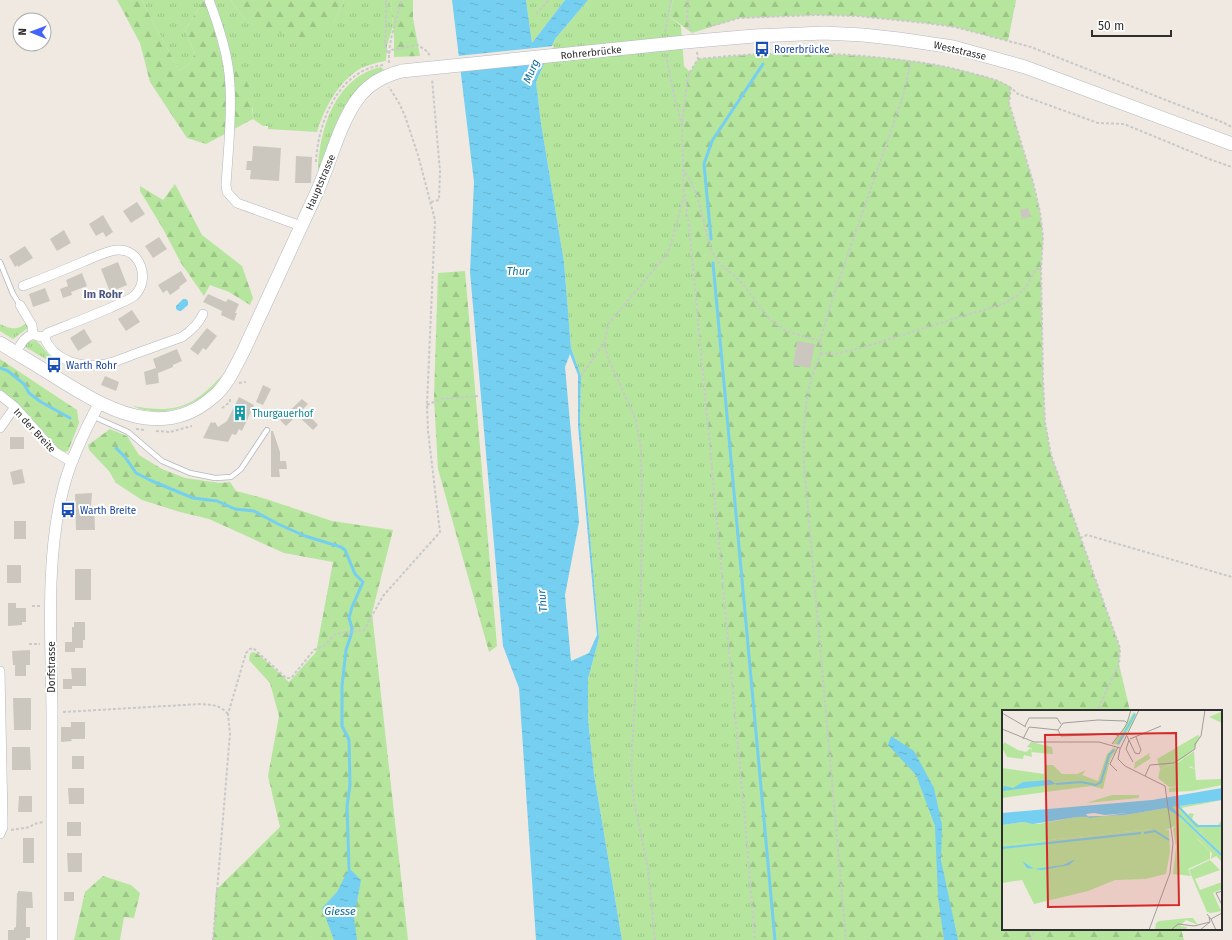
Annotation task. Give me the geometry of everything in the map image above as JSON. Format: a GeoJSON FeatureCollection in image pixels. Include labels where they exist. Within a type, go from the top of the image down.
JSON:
{"type":"FeatureCollection","features":[{"type":"Feature","properties":{"kind":"main road","name":"Weststrasse"},"geometry":{"type":"LineString","coordinates":[[690,42],[754,36],[824,33],[899,38],[954,47],[1032,69],[1226,142]]}},
{"type":"Feature","properties":{"kind":"main road","name":"Rohrerbrücke"},"geometry":{"type":"LineString","coordinates":[[383,78],[402,71],[690,42]]}},
{"type":"Feature","properties":{"kind":"main road","name":"Hauptstrasse"},"geometry":{"type":"LineString","coordinates":[[100,402],[132,416],[159,419],[177,417],[191,412],[204,405],[216,394],[233,372],[269,296],[318,191],[344,123],[353,104],[367,89],[383,78]]}},
{"type":"Feature","properties":{"kind":"main road"},"geometry":{"type":"LineString","coordinates":[[0,343],[100,402]]}},
{"type":"Feature","properties":{"kind":"street"},"geometry":{"type":"LineString","coordinates":[[209,0],[222,41],[228,67],[230,86],[227,192],[236,203],[301,226]]}},
{"type":"Feature","properties":{"kind":"street"},"geometry":{"type":"LineString","coordinates":[[23,286],[96,257],[118,250],[128,252],[142,268],[142,284],[134,296],[48,333],[44,337]]}},
{"type":"Feature","properties":{"kind":"street"},"geometry":{"type":"LineString","coordinates":[[20,305],[32,325],[33,334]]}},
{"type":"Feature","properties":{"kind":"street"},"geometry":{"type":"LineString","coordinates":[[44,337],[54,354],[65,360],[81,364],[107,364],[182,337],[191,331],[199,322],[203,314]]}},
{"type":"Feature","properties":{"kind":"street"},"geometry":{"type":"LineString","coordinates":[[33,334],[44,337]]}},
{"type":"Feature","properties":{"kind":"street"},"geometry":{"type":"LineString","coordinates":[[16,352],[23,340],[33,334]]}},
{"type":"Feature","properties":{"kind":"street","name":"In der Breite"},"geometry":{"type":"LineString","coordinates":[[0,395],[15,407],[55,452],[72,462]]}},
{"type":"Feature","properties":{"kind":"street","name":"Dorfstrasse"},"geometry":{"type":"LineString","coordinates":[[52,940],[51,614],[53,553],[57,516],[65,482],[80,441],[100,402]]}},
{"type":"Feature","properties":{"kind":"street"},"geometry":{"type":"LineString","coordinates":[[0,428],[15,407]]}},
{"type":"Feature","properties":{"kind":"street"},"geometry":{"type":"LineString","coordinates":[[0,672],[3,820],[1,833]]}},
{"type":"Feature","properties":{"kind":"lane"},"geometry":{"type":"LineString","coordinates":[[0,262],[13,294],[20,305]]}},
{"type":"Feature","properties":{"kind":"lane"},"geometry":{"type":"LineString","coordinates":[[92,416],[128,432],[162,461],[190,473],[215,478],[231,477],[241,469],[267,430]]}},
{"type":"Feature","properties":{"kind":"path"},"geometry":{"type":"LineString","coordinates":[[316,165],[317,142],[321,126],[331,104],[349,81],[364,70],[389,64],[388,54],[385,47],[386,0]]}},
{"type":"Feature","properties":{"kind":"path"},"geometry":{"type":"LineString","coordinates":[[388,54],[402,0]]}},
{"type":"Feature","properties":{"kind":"path"},"geometry":{"type":"LineString","coordinates":[[536,14],[549,0]]}},
{"type":"Feature","properties":{"kind":"path"},"geometry":{"type":"LineString","coordinates":[[666,36],[665,29],[671,0]]}},
{"type":"Feature","properties":{"kind":"path"},"geometry":{"type":"LineString","coordinates":[[688,0],[687,19],[690,42],[698,59]]}},
{"type":"Feature","properties":{"kind":"path"},"geometry":{"type":"LineString","coordinates":[[1008,40],[1142,90],[1232,127]]}},
{"type":"Feature","properties":{"kind":"path"},"geometry":{"type":"LineString","coordinates":[[388,54],[392,50],[418,46],[428,52],[431,63]]}},
{"type":"Feature","properties":{"kind":"path"},"geometry":{"type":"LineString","coordinates":[[666,50],[675,100],[682,126]]}},
{"type":"Feature","properties":{"kind":"path"},"geometry":{"type":"LineString","coordinates":[[698,59],[758,54],[794,53],[853,55],[912,61],[953,68],[998,80],[1011,87],[1018,94],[1098,123],[1124,124],[1210,159],[1232,166]]}},
{"type":"Feature","properties":{"kind":"path"},"geometry":{"type":"LineString","coordinates":[[698,59],[690,72],[687,82],[682,126],[684,193],[690,233],[741,772],[755,940]]}},
{"type":"Feature","properties":{"kind":"path"},"geometry":{"type":"LineString","coordinates":[[846,940],[804,465],[805,406],[813,370],[821,353],[820,341],[831,303],[902,96],[912,61]]}},
{"type":"Feature","properties":{"kind":"path"},"geometry":{"type":"LineString","coordinates":[[431,202],[440,200],[440,171],[432,74]]}},
{"type":"Feature","properties":{"kind":"path"},"geometry":{"type":"LineString","coordinates":[[228,714],[246,653],[250,649],[253,648],[258,652],[286,678],[291,678],[314,650],[324,646],[335,634],[364,630],[383,596],[440,532],[428,431],[427,405],[436,225],[418,155],[405,116],[399,103],[383,78]]}},
{"type":"Feature","properties":{"kind":"path"},"geometry":{"type":"LineString","coordinates":[[1011,87],[1009,103],[1033,182],[1040,212],[1043,238],[1041,269],[1043,379],[1045,422],[1051,455],[1120,648],[1119,664],[1097,710]]}},
{"type":"Feature","properties":{"kind":"path"},"geometry":{"type":"LineString","coordinates":[[684,172],[697,194],[711,250],[720,264],[743,284],[770,320],[786,332],[820,341]]}},
{"type":"Feature","properties":{"kind":"path"},"geometry":{"type":"LineString","coordinates":[[581,376],[604,343],[609,323],[667,254],[672,241],[684,193]]}},
{"type":"Feature","properties":{"kind":"path"},"geometry":{"type":"LineString","coordinates":[[821,353],[834,354],[861,348],[1000,305],[1018,295],[1028,284],[1036,269],[1041,269]]}},
{"type":"Feature","properties":{"kind":"path"},"geometry":{"type":"LineString","coordinates":[[604,343],[608,358],[636,420],[640,449],[642,507],[641,586],[630,770],[634,802],[648,868],[654,940]]}},
{"type":"Feature","properties":{"kind":"path"},"geometry":{"type":"LineString","coordinates":[[427,405],[441,399],[478,396]]}},
{"type":"Feature","properties":{"kind":"path"},"geometry":{"type":"LineString","coordinates":[[1080,538],[1086,535],[1232,577]]}},
{"type":"Feature","properties":{"kind":"path"},"geometry":{"type":"LineString","coordinates":[[32,606],[45,606]]}},
{"type":"Feature","properties":{"kind":"path"},"geometry":{"type":"LineString","coordinates":[[29,644],[45,644]]}},
{"type":"Feature","properties":{"kind":"path"},"geometry":{"type":"LineString","coordinates":[[52,712],[201,704],[216,705],[223,708],[228,714],[230,721],[230,739],[213,940]]}},
{"type":"Feature","properties":{"kind":"path"},"geometry":{"type":"LineString","coordinates":[[1,833],[46,822]]}},
{"type":"Feature","properties":{"kind":"path"},"geometry":{"type":"LineString","coordinates":[[1030,940],[1035,930]]}},
{"type":"Feature","properties":{"kind":"green space"},"geometry":{"type":"Polygon","coordinates":[[[117,0],[142,0],[179,71],[188,65],[195,54],[185,30],[204,0],[206,0],[220,51],[239,65],[251,91],[253,119],[206,144],[187,138],[150,82],[140,43],[117,0]]]}},
{"type":"Feature","properties":{"kind":"green space"},"geometry":{"type":"Polygon","coordinates":[[[142,0],[204,0],[185,30],[195,54],[188,65],[179,71],[151,18],[142,0]]]}},
{"type":"Feature","properties":{"kind":"green space"},"geometry":{"type":"Polygon","coordinates":[[[211,0],[230,0],[245,20],[333,24],[344,0],[391,0],[393,26],[387,46],[386,60],[361,68],[344,82],[332,98],[323,115],[317,132],[268,129],[268,126],[263,126],[253,119],[253,109],[229,58],[211,0]]]}},
{"type":"Feature","properties":{"kind":"green space"},"geometry":{"type":"Polygon","coordinates":[[[230,0],[344,0],[333,24],[301,40],[245,20],[230,0]]]}},
{"type":"Feature","properties":{"kind":"green space"},"geometry":{"type":"Polygon","coordinates":[[[391,0],[413,0],[413,18],[420,56],[394,57],[391,0]]]}},
{"type":"Feature","properties":{"kind":"green space"},"geometry":{"type":"Polygon","coordinates":[[[526,0],[565,0],[532,43],[526,0]]]}},
{"type":"Feature","properties":{"kind":"green space"},"geometry":{"type":"Polygon","coordinates":[[[588,0],[673,0],[669,16],[681,26],[684,66],[690,72],[687,82],[684,193],[689,225],[755,940],[622,940],[594,774],[588,719],[588,679],[599,638],[580,422],[581,376],[571,348],[564,262],[541,123],[536,82],[555,39],[588,0]]]}},
{"type":"Feature","properties":{"kind":"green space"},"geometry":{"type":"Polygon","coordinates":[[[673,0],[1016,0],[1008,41],[955,27],[858,16],[816,15],[739,18],[692,33],[669,16],[673,0]]]}},
{"type":"Feature","properties":{"kind":"green space"},"geometry":{"type":"Polygon","coordinates":[[[794,53],[860,56],[903,60],[947,67],[985,76],[1011,87],[1009,103],[1033,182],[1040,212],[1043,237],[1041,269],[1043,379],[1045,422],[1051,455],[1120,648],[1119,664],[1130,710],[1002,710],[1002,930],[1181,930],[1184,940],[755,940],[689,225],[684,193],[682,126],[687,82],[690,72],[698,59],[758,54],[794,53]]]}},
{"type":"Feature","properties":{"kind":"green space"},"geometry":{"type":"Polygon","coordinates":[[[381,67],[384,70],[370,78],[359,88],[342,112],[320,169],[318,169],[322,137],[333,106],[352,81],[365,73],[381,67]]]}},
{"type":"Feature","properties":{"kind":"green space"},"geometry":{"type":"Polygon","coordinates":[[[175,184],[202,235],[242,266],[253,298],[250,305],[229,292],[210,285],[204,296],[181,263],[162,227],[140,191],[140,186],[163,200],[175,184]]]}},
{"type":"Feature","properties":{"kind":"green space"},"geometry":{"type":"Polygon","coordinates":[[[465,271],[497,646],[489,652],[438,469],[434,398],[438,273],[465,271]]]}},
{"type":"Feature","properties":{"kind":"green space"},"geometry":{"type":"Polygon","coordinates":[[[26,323],[29,327],[13,339],[0,331],[0,324],[7,327],[16,328],[23,326],[26,323]]]}},
{"type":"Feature","properties":{"kind":"green space"},"geometry":{"type":"Polygon","coordinates":[[[34,340],[39,343],[53,359],[51,362],[25,347],[27,343],[34,340]]]}},
{"type":"Feature","properties":{"kind":"green space"},"geometry":{"type":"Polygon","coordinates":[[[0,359],[77,410],[79,423],[68,451],[65,452],[60,450],[39,427],[0,392],[0,359]]]}},
{"type":"Feature","properties":{"kind":"green space"},"geometry":{"type":"Polygon","coordinates":[[[222,375],[206,394],[183,407],[157,411],[145,410],[133,406],[161,409],[183,406],[202,394],[222,375]]]}},
{"type":"Feature","properties":{"kind":"green space"},"geometry":{"type":"Polygon","coordinates":[[[110,429],[127,436],[139,455],[162,469],[185,478],[220,483],[230,482],[236,491],[266,499],[332,521],[393,530],[372,613],[408,940],[213,940],[216,890],[280,827],[268,776],[279,716],[270,683],[249,660],[250,654],[253,652],[258,654],[289,682],[316,652],[333,562],[284,553],[209,519],[142,500],[116,483],[109,471],[89,450],[88,445],[110,429]]]}},
{"type":"Feature","properties":{"kind":"green space"},"geometry":{"type":"Polygon","coordinates":[[[103,876],[131,885],[140,893],[134,918],[124,917],[120,940],[74,940],[85,892],[103,876]]]}},
{"type":"Feature","properties":{"kind":"water","name":"Thur"},"geometry":{"type":"Polygon","coordinates":[[[452,0],[526,0],[532,43],[565,0],[588,0],[555,39],[536,82],[541,123],[564,262],[571,348],[581,376],[580,422],[599,638],[588,679],[588,719],[594,774],[622,940],[536,940],[519,688],[503,646],[470,272],[474,182],[452,0]],[[570,354],[565,367],[579,522],[565,595],[571,661],[589,653],[597,635],[578,426],[578,375],[570,354]]]}},
{"type":"Feature","properties":{"kind":"water"},"geometry":{"type":"Polygon","coordinates":[[[183,299],[188,301],[188,305],[179,311],[176,309],[176,306],[183,299]]]}},
{"type":"Feature","properties":{"kind":"water"},"geometry":{"type":"Polygon","coordinates":[[[891,736],[914,751],[934,788],[942,825],[941,860],[958,940],[944,940],[938,897],[935,826],[916,775],[888,745],[891,736]]]}},
{"type":"Feature","properties":{"kind":"water","name":"Giesse"},"geometry":{"type":"Polygon","coordinates":[[[349,868],[361,880],[354,918],[357,940],[334,940],[322,908],[337,892],[349,868]]]}},
{"type":"Feature","properties":{"kind":"pier"},"geometry":{"type":"Polygon","coordinates":[[[554,46],[547,61],[459,70],[457,56],[554,46]]]}},
{"type":"Feature","properties":{"kind":"building"},"geometry":{"type":"Polygon","coordinates":[[[253,146],[281,148],[279,181],[250,179],[251,170],[246,170],[247,161],[252,161],[253,146]]]}},
{"type":"Feature","properties":{"kind":"building"},"geometry":{"type":"Polygon","coordinates":[[[296,156],[312,157],[311,183],[295,183],[296,156]]]}},
{"type":"Feature","properties":{"kind":"building"},"geometry":{"type":"Polygon","coordinates":[[[137,202],[145,214],[131,223],[123,211],[137,202]]]}},
{"type":"Feature","properties":{"kind":"building"},"geometry":{"type":"Polygon","coordinates":[[[1028,208],[1031,217],[1022,219],[1020,210],[1028,208]]]}},
{"type":"Feature","properties":{"kind":"building"},"geometry":{"type":"Polygon","coordinates":[[[103,215],[113,232],[106,237],[103,232],[96,236],[89,224],[103,215]]]}},
{"type":"Feature","properties":{"kind":"building"},"geometry":{"type":"Polygon","coordinates":[[[64,230],[71,243],[57,251],[50,239],[64,230]]]}},
{"type":"Feature","properties":{"kind":"building"},"geometry":{"type":"Polygon","coordinates":[[[159,237],[167,249],[153,258],[145,246],[159,237]]]}},
{"type":"Feature","properties":{"kind":"building"},"geometry":{"type":"Polygon","coordinates":[[[25,246],[33,258],[18,267],[18,265],[15,267],[9,256],[25,246]]]}},
{"type":"Feature","properties":{"kind":"building"},"geometry":{"type":"Polygon","coordinates":[[[118,262],[127,285],[110,292],[101,269],[118,262]]]}},
{"type":"Feature","properties":{"kind":"building"},"geometry":{"type":"Polygon","coordinates":[[[181,271],[187,281],[170,295],[167,290],[163,293],[158,285],[181,271]]]}},
{"type":"Feature","properties":{"kind":"building"},"geometry":{"type":"Polygon","coordinates":[[[82,273],[87,286],[71,292],[72,295],[63,298],[60,289],[68,286],[66,280],[82,273]]]}},
{"type":"Feature","properties":{"kind":"building"},"geometry":{"type":"Polygon","coordinates":[[[45,288],[50,301],[33,307],[29,294],[45,288]]]}},
{"type":"Feature","properties":{"kind":"building"},"geometry":{"type":"Polygon","coordinates":[[[208,294],[226,302],[228,299],[239,304],[235,313],[237,313],[234,321],[221,315],[222,311],[203,302],[208,294]]]}},
{"type":"Feature","properties":{"kind":"building"},"geometry":{"type":"Polygon","coordinates":[[[132,310],[140,322],[126,331],[118,319],[132,310]]]}},
{"type":"Feature","properties":{"kind":"building"},"geometry":{"type":"Polygon","coordinates":[[[207,328],[217,336],[206,350],[203,348],[198,355],[190,349],[207,328]]]}},
{"type":"Feature","properties":{"kind":"building"},"geometry":{"type":"Polygon","coordinates":[[[84,329],[92,342],[78,351],[70,338],[84,329]]]}},
{"type":"Feature","properties":{"kind":"building"},"geometry":{"type":"Polygon","coordinates":[[[797,341],[815,344],[810,368],[793,365],[797,341]]]}},
{"type":"Feature","properties":{"kind":"building"},"geometry":{"type":"Polygon","coordinates":[[[177,349],[182,361],[173,365],[173,367],[158,373],[159,383],[146,385],[144,372],[156,368],[153,359],[177,349]]]}},
{"type":"Feature","properties":{"kind":"building"},"geometry":{"type":"Polygon","coordinates":[[[105,376],[119,382],[116,391],[101,385],[105,376]]]}},
{"type":"Feature","properties":{"kind":"building"},"geometry":{"type":"Polygon","coordinates":[[[263,385],[271,389],[263,405],[256,402],[263,385]]]}},
{"type":"Feature","properties":{"kind":"building","name":"Thurgauerhof"},"geometry":{"type":"Polygon","coordinates":[[[239,397],[254,405],[242,431],[239,429],[236,435],[232,434],[228,442],[203,438],[211,422],[215,422],[218,427],[227,421],[239,397]]]}},
{"type":"Feature","properties":{"kind":"building"},"geometry":{"type":"Polygon","coordinates":[[[302,399],[308,404],[303,409],[318,425],[313,430],[297,415],[286,426],[280,420],[302,399]]]}},
{"type":"Feature","properties":{"kind":"building"},"geometry":{"type":"Polygon","coordinates":[[[271,431],[273,431],[280,452],[280,461],[286,461],[287,469],[279,469],[280,477],[271,477],[271,431]]]}},
{"type":"Feature","properties":{"kind":"building"},"geometry":{"type":"Polygon","coordinates":[[[10,437],[24,437],[24,449],[10,449],[10,437]]]}},
{"type":"Feature","properties":{"kind":"building"},"geometry":{"type":"Polygon","coordinates":[[[22,469],[25,483],[13,485],[10,472],[22,469]]]}},
{"type":"Feature","properties":{"kind":"building"},"geometry":{"type":"Polygon","coordinates":[[[92,493],[91,506],[94,506],[95,530],[76,530],[75,494],[92,493]]]}},
{"type":"Feature","properties":{"kind":"building"},"geometry":{"type":"Polygon","coordinates":[[[14,521],[26,521],[26,539],[14,539],[14,521]]]}},
{"type":"Feature","properties":{"kind":"building"},"geometry":{"type":"Polygon","coordinates":[[[7,565],[21,565],[21,583],[7,583],[7,565]]]}},
{"type":"Feature","properties":{"kind":"building"},"geometry":{"type":"Polygon","coordinates":[[[75,569],[91,569],[91,600],[75,600],[75,569]]]}},
{"type":"Feature","properties":{"kind":"building"},"geometry":{"type":"Polygon","coordinates":[[[8,603],[16,603],[16,608],[26,608],[26,622],[22,622],[22,625],[8,626],[8,603]]]}},
{"type":"Feature","properties":{"kind":"building"},"geometry":{"type":"Polygon","coordinates":[[[74,622],[85,622],[85,640],[83,640],[83,648],[75,648],[75,652],[65,652],[65,642],[72,642],[72,627],[74,627],[74,622]]]}},
{"type":"Feature","properties":{"kind":"building"},"geometry":{"type":"Polygon","coordinates":[[[30,650],[30,665],[26,665],[26,676],[15,676],[15,665],[13,665],[12,651],[30,650]]]}},
{"type":"Feature","properties":{"kind":"building"},"geometry":{"type":"Polygon","coordinates":[[[71,668],[86,668],[86,686],[72,686],[72,689],[63,689],[63,679],[72,679],[71,668]]]}},
{"type":"Feature","properties":{"kind":"building"},"geometry":{"type":"Polygon","coordinates":[[[13,698],[31,698],[31,730],[14,730],[13,698]]]}},
{"type":"Feature","properties":{"kind":"building"},"geometry":{"type":"Polygon","coordinates":[[[71,722],[85,722],[85,739],[71,739],[72,741],[61,742],[61,727],[71,727],[71,722]]]}},
{"type":"Feature","properties":{"kind":"building"},"geometry":{"type":"Polygon","coordinates":[[[12,747],[30,747],[31,770],[12,770],[12,747]]]}},
{"type":"Feature","properties":{"kind":"building"},"geometry":{"type":"Polygon","coordinates":[[[72,756],[84,756],[84,769],[72,769],[72,756]]]}},
{"type":"Feature","properties":{"kind":"building"},"geometry":{"type":"Polygon","coordinates":[[[68,788],[84,788],[84,804],[69,804],[68,788]]]}},
{"type":"Feature","properties":{"kind":"building"},"geometry":{"type":"Polygon","coordinates":[[[19,796],[32,796],[32,812],[18,812],[19,796]]]}},
{"type":"Feature","properties":{"kind":"building"},"geometry":{"type":"Polygon","coordinates":[[[67,822],[81,822],[81,836],[67,836],[67,822]]]}},
{"type":"Feature","properties":{"kind":"building"},"geometry":{"type":"Polygon","coordinates":[[[23,838],[34,838],[34,863],[23,863],[23,838]]]}},
{"type":"Feature","properties":{"kind":"building"},"geometry":{"type":"Polygon","coordinates":[[[67,853],[82,853],[82,872],[68,872],[67,853]]]}},
{"type":"Feature","properties":{"kind":"building"},"geometry":{"type":"Polygon","coordinates":[[[18,891],[32,892],[33,908],[26,908],[26,927],[30,927],[30,938],[26,938],[26,940],[8,940],[8,930],[14,930],[16,927],[18,891]]]}},
{"type":"Feature","properties":{"kind":"building"},"geometry":{"type":"Polygon","coordinates":[[[64,892],[74,892],[74,901],[64,901],[64,892]]]}},
{"type":"Feature","properties":{"kind":"waterway"},"geometry":{"type":"LineString","coordinates":[[711,239],[704,164],[712,141],[763,64]]}},
{"type":"Feature","properties":{"kind":"waterway"},"geometry":{"type":"LineString","coordinates":[[713,263],[775,940]]}},
{"type":"Feature","properties":{"kind":"waterway"},"geometry":{"type":"LineString","coordinates":[[0,368],[8,371],[24,384],[29,393],[41,402],[70,418]]}},
{"type":"Feature","properties":{"kind":"waterway"},"geometry":{"type":"LineString","coordinates":[[116,448],[125,457],[136,473],[152,481],[193,498],[217,501],[235,509],[254,511],[305,536],[341,547],[345,550],[355,574],[363,582],[349,618],[352,628],[346,650],[342,686],[342,726],[349,740],[350,785],[347,806],[349,868]]}},
{"type":"Feature","properties":{"kind":"place","name":"Rorerbrücke"},"geometry":{"type":"Point","coordinates":[762,49]}},
{"type":"Feature","properties":{"kind":"place","name":"Warth Rohr"},"geometry":{"type":"Point","coordinates":[54,365]}},
{"type":"Feature","properties":{"kind":"place","name":"Thurgauerhof"},"geometry":{"type":"Point","coordinates":[240,413]}},
{"type":"Feature","properties":{"kind":"place","name":"Warth Breite"},"geometry":{"type":"Point","coordinates":[68,510]}},
{"type":"Feature","properties":{"kind":"district","name":"Im Rohr"},"geometry":{"type":"Point","coordinates":[103,294]}},
{"type":"Feature","properties":{"kind":"water label","name":"Murg"},"geometry":{"type":"Point","coordinates":[531,71]}}]}
